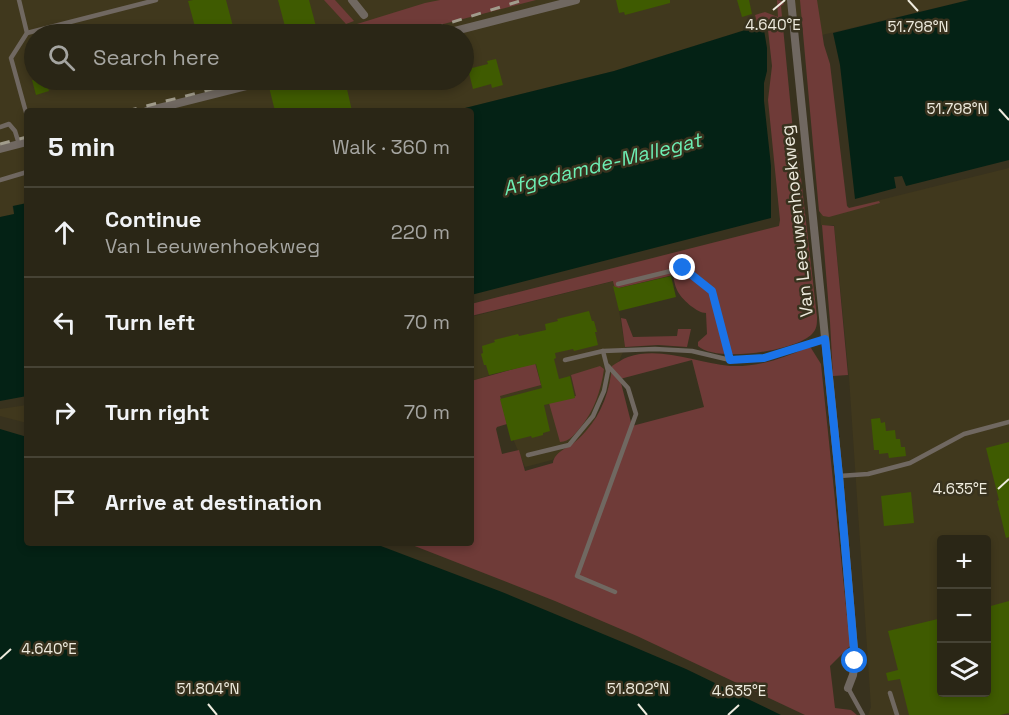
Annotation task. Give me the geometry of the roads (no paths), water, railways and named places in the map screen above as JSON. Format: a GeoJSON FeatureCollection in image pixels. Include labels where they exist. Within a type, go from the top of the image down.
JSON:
{"type":"FeatureCollection","features":[{"type":"Feature","properties":{"kind":"street"},"geometry":{"type":"LineString","coordinates":[[352,0],[364,15]]}},
{"type":"Feature","properties":{"kind":"street"},"geometry":{"type":"LineString","coordinates":[[474,26],[576,0]]}},
{"type":"Feature","properties":{"kind":"street","name":"Van Leeuwenhoekweg"},"geometry":{"type":"LineString","coordinates":[[791,0],[839,476],[855,661],[848,688]]}},
{"type":"Feature","properties":{"kind":"street"},"geometry":{"type":"LineString","coordinates":[[159,108],[230,90]]}},
{"type":"Feature","properties":{"kind":"street"},"geometry":{"type":"LineString","coordinates":[[0,149],[23,143]]}},
{"type":"Feature","properties":{"kind":"lane"},"geometry":{"type":"LineString","coordinates":[[19,0],[25,24]]}},
{"type":"Feature","properties":{"kind":"lane"},"geometry":{"type":"LineString","coordinates":[[62,24],[156,0]]}},
{"type":"Feature","properties":{"kind":"lane"},"geometry":{"type":"LineString","coordinates":[[24,38],[11,58],[25,108]]}},
{"type":"Feature","properties":{"kind":"lane"},"geometry":{"type":"LineString","coordinates":[[0,127],[9,124],[23,143]]}},
{"type":"Feature","properties":{"kind":"lane"},"geometry":{"type":"LineString","coordinates":[[0,180],[24,173]]}},
{"type":"Feature","properties":{"kind":"lane"},"geometry":{"type":"LineString","coordinates":[[618,284],[683,268],[712,291],[730,360]]}},
{"type":"Feature","properties":{"kind":"lane"},"geometry":{"type":"LineString","coordinates":[[565,360],[603,351],[655,349],[692,351],[730,360],[764,358],[825,339]]}},
{"type":"Feature","properties":{"kind":"lane"},"geometry":{"type":"LineString","coordinates":[[528,455],[569,445],[593,416],[604,391],[608,370],[603,351]]}},
{"type":"Feature","properties":{"kind":"lane"},"geometry":{"type":"LineString","coordinates":[[606,364],[628,388],[636,414],[577,576],[615,592]]}},
{"type":"Feature","properties":{"kind":"lane"},"geometry":{"type":"LineString","coordinates":[[839,476],[868,474],[910,463],[964,434],[1009,422]]}},
{"type":"Feature","properties":{"kind":"lane"},"geometry":{"type":"LineString","coordinates":[[848,688],[863,715]]}},
{"type":"Feature","properties":{"kind":"lane"},"geometry":{"type":"LineString","coordinates":[[890,693],[897,715]]}},
{"type":"Feature","properties":{"kind":"water"},"geometry":{"type":"Polygon","coordinates":[[[969,0],[1009,0],[1009,160],[906,186],[902,176],[894,177],[896,188],[855,199],[840,65],[833,33],[969,0]]]}},
{"type":"Feature","properties":{"kind":"water","name":"Afgedamde-Mallegat"},"geometry":{"type":"Polygon","coordinates":[[[758,26],[764,30],[767,71],[764,101],[771,166],[771,218],[474,294],[474,108],[465,108],[614,71],[758,26]]]}},
{"type":"Feature","properties":{"kind":"water"},"geometry":{"type":"Polygon","coordinates":[[[24,204],[24,397],[0,401],[0,217],[14,214],[13,206],[24,204]]]}},
{"type":"Feature","properties":{"kind":"water"},"geometry":{"type":"Polygon","coordinates":[[[0,429],[24,436],[24,546],[381,546],[502,592],[627,644],[686,669],[781,715],[0,715],[0,429]]]}},
{"type":"Feature","properties":{"kind":"railway"},"geometry":{"type":"LineString","coordinates":[[446,24],[523,0]]}},
{"type":"Feature","properties":{"kind":"railway"},"geometry":{"type":"LineString","coordinates":[[139,108],[209,90]]}},
{"type":"Feature","properties":{"kind":"railway"},"geometry":{"type":"LineString","coordinates":[[0,144],[24,138]]}}]}
